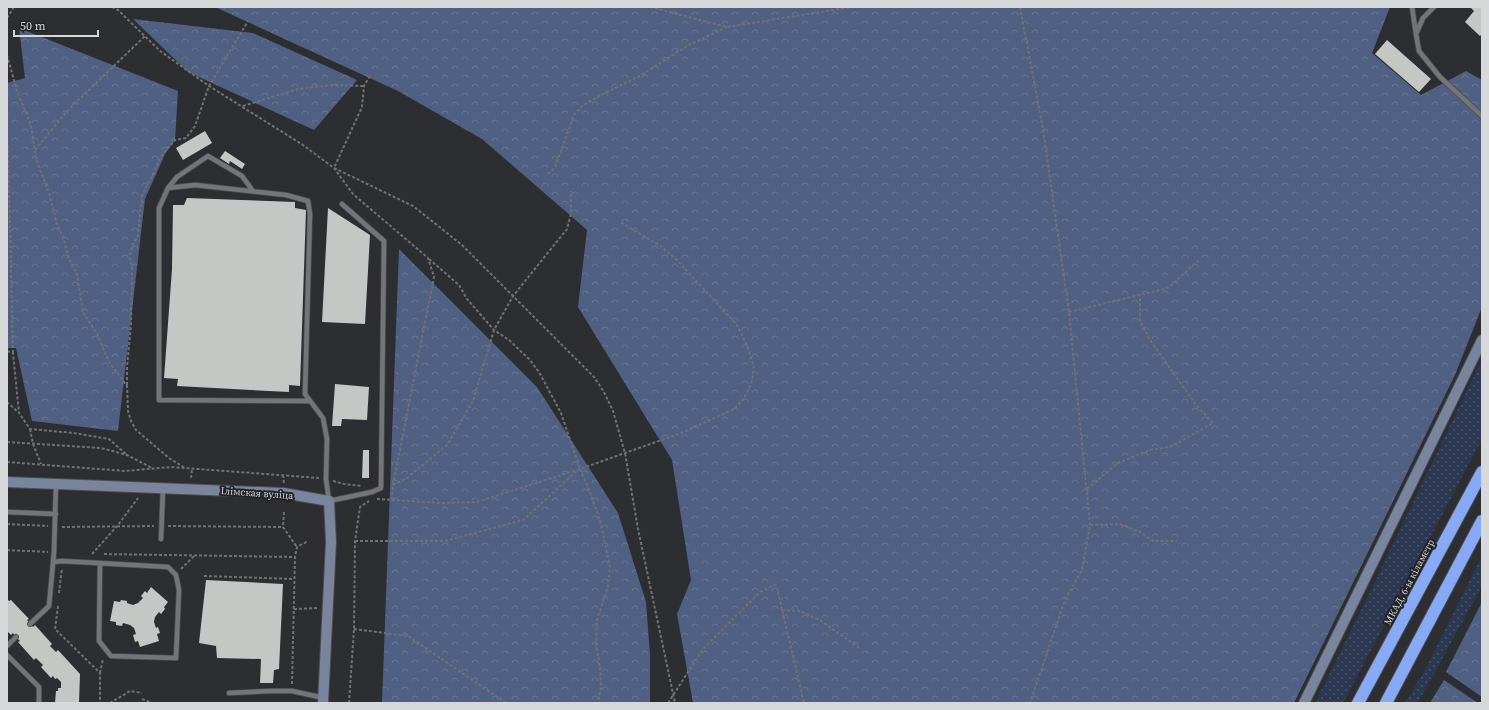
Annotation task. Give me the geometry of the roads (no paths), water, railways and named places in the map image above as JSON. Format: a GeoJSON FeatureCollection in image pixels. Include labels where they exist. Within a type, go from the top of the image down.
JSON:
{"type":"FeatureCollection","features":[{"type":"Feature","properties":{"kind":"highway","name":"МКАД, 6-ы кіламетр"},"geometry":{"type":"LineString","coordinates":[[1358,703],[1482,472]]}},
{"type":"Feature","properties":{"kind":"highway"},"geometry":{"type":"LineString","coordinates":[[1386,703],[1482,521]]}},
{"type":"Feature","properties":{"kind":"street"},"geometry":{"type":"LineString","coordinates":[[1304,703],[1482,340]]}},
{"type":"Feature","properties":{"kind":"street","name":"Ілімская вуліца"},"geometry":{"type":"LineString","coordinates":[[7,482],[283,493],[329,501]]}},
{"type":"Feature","properties":{"kind":"street"},"geometry":{"type":"LineString","coordinates":[[324,701],[331,542],[329,501]]}},
{"type":"Feature","properties":{"kind":"lane"},"geometry":{"type":"LineString","coordinates":[[1412,7],[1419,51],[1440,77],[1482,116]]}},
{"type":"Feature","properties":{"kind":"lane"},"geometry":{"type":"LineString","coordinates":[[1416,34],[1423,18],[1434,7]]}},
{"type":"Feature","properties":{"kind":"lane"},"geometry":{"type":"LineString","coordinates":[[252,192],[242,176],[208,156],[177,177],[168,188],[159,208],[159,400],[310,401]]}},
{"type":"Feature","properties":{"kind":"lane"},"geometry":{"type":"LineString","coordinates":[[168,188],[195,185],[286,195],[308,201],[310,214],[305,394],[323,418],[327,439],[326,479],[329,501],[372,492],[380,488],[384,241],[342,204]]}},
{"type":"Feature","properties":{"kind":"lane"},"geometry":{"type":"LineString","coordinates":[[30,624],[49,606],[54,552],[56,484]]}},
{"type":"Feature","properties":{"kind":"lane"},"geometry":{"type":"LineString","coordinates":[[161,539],[160,526],[163,488]]}},
{"type":"Feature","properties":{"kind":"lane"},"geometry":{"type":"LineString","coordinates":[[7,512],[56,514]]}},
{"type":"Feature","properties":{"kind":"lane"},"geometry":{"type":"LineString","coordinates":[[53,562],[62,561],[100,563],[168,568],[176,575],[179,590],[176,658],[111,656],[99,641],[100,563]]}},
{"type":"Feature","properties":{"kind":"lane"},"geometry":{"type":"LineString","coordinates":[[7,646],[16,637]]}},
{"type":"Feature","properties":{"kind":"lane"},"geometry":{"type":"LineString","coordinates":[[7,655],[39,688],[39,703]]}},
{"type":"Feature","properties":{"kind":"lane"},"geometry":{"type":"LineString","coordinates":[[229,693],[292,691],[324,701]]}}]}
